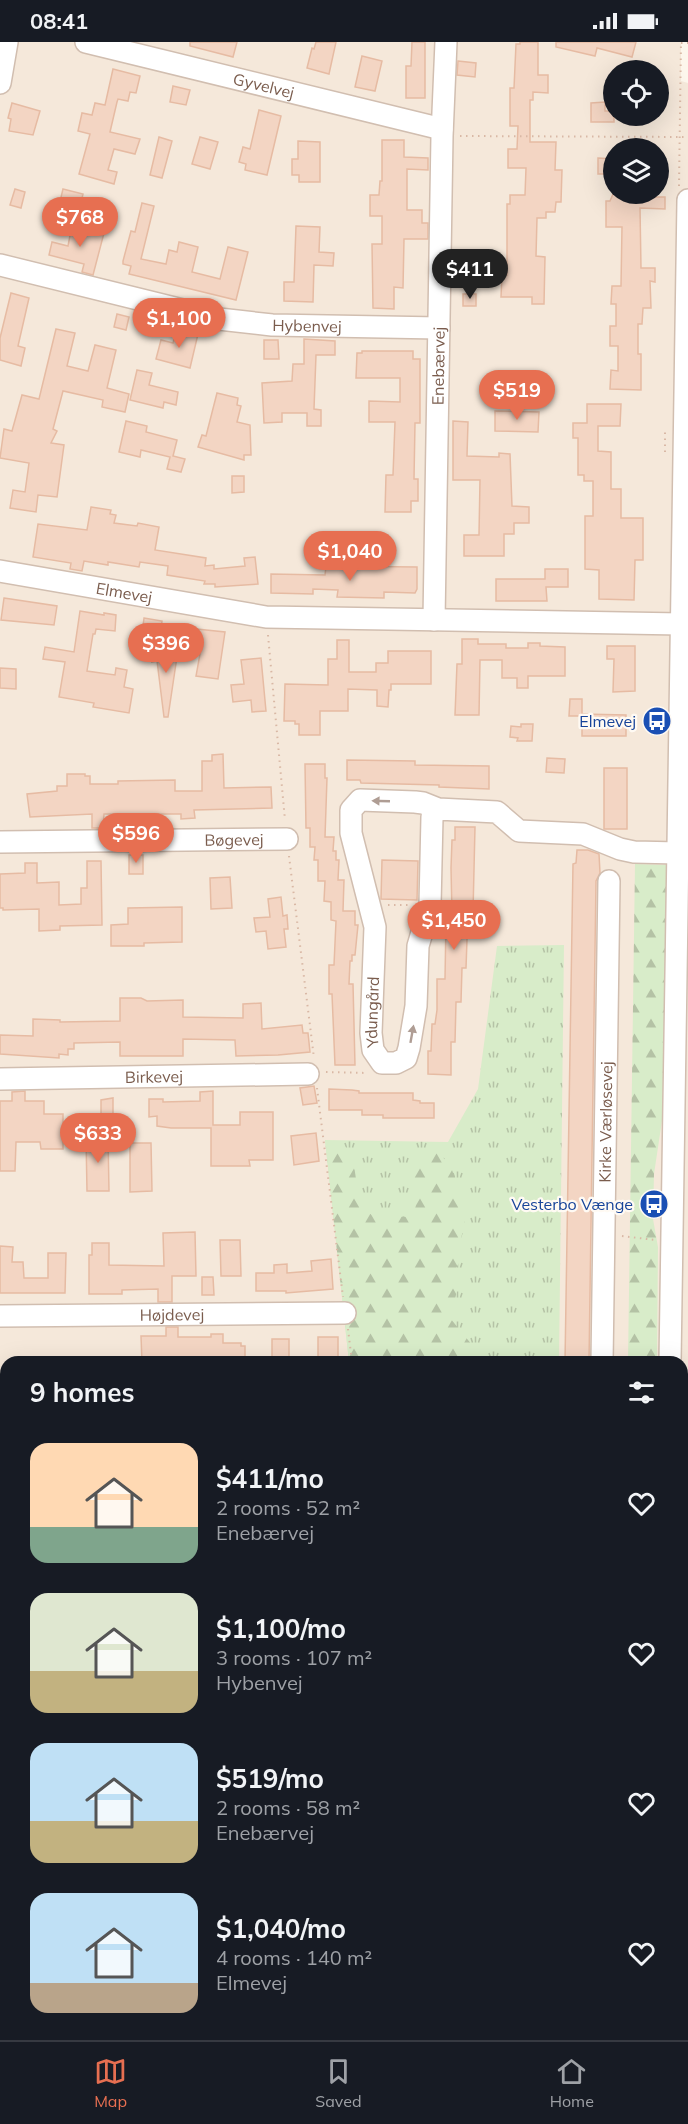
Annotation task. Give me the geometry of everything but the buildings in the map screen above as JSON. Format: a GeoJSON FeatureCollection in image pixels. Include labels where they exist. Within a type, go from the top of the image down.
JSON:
{"type":"FeatureCollection","features":[{"type":"Feature","properties":{"kind":"street"},"geometry":{"type":"LineString","coordinates":[[0,83],[7,42]]}},
{"type":"Feature","properties":{"kind":"street","name":"Gyvelvej"},"geometry":{"type":"LineString","coordinates":[[86,42],[442,132]]}},
{"type":"Feature","properties":{"kind":"street","name":"Enebærvej"},"geometry":{"type":"LineString","coordinates":[[434,620],[442,132],[446,42]]}},
{"type":"Feature","properties":{"kind":"street"},"geometry":{"type":"LineString","coordinates":[[678,1356],[678,853],[688,200]]}},
{"type":"Feature","properties":{"kind":"street","name":"Hybenvej"},"geometry":{"type":"LineString","coordinates":[[0,265],[219,319],[272,325],[439,328]]}},
{"type":"Feature","properties":{"kind":"street","name":"Elmevej"},"geometry":{"type":"LineString","coordinates":[[0,571],[266,617],[681,624]]}},
{"type":"Feature","properties":{"kind":"street","name":"Ydungård"},"geometry":{"type":"LineString","coordinates":[[438,809],[432,817],[430,905],[418,946],[416,1006],[410,1048],[406,1058],[396,1063],[382,1063],[373,1050],[371,1033],[375,927],[351,833],[351,810],[360,800],[415,802],[438,809],[497,812],[519,831],[583,834],[620,849],[634,852],[678,853]]}},
{"type":"Feature","properties":{"kind":"street","name":"Bøgevej"},"geometry":{"type":"LineString","coordinates":[[0,842],[287,839]]}},
{"type":"Feature","properties":{"kind":"street","name":"Kirke Værløsevej"},"geometry":{"type":"LineString","coordinates":[[602,1356],[609,881]]}},
{"type":"Feature","properties":{"kind":"street","name":"Birkevej"},"geometry":{"type":"LineString","coordinates":[[0,1079],[316,1073]]}},
{"type":"Feature","properties":{"kind":"street","name":"Højdevej"},"geometry":{"type":"LineString","coordinates":[[0,1316],[345,1313]]}},
{"type":"Feature","properties":{"kind":"path"},"geometry":{"type":"LineString","coordinates":[[681,43],[688,44]]}},
{"type":"Feature","properties":{"kind":"path"},"geometry":{"type":"LineString","coordinates":[[442,132],[688,137]]}},
{"type":"Feature","properties":{"kind":"path"},"geometry":{"type":"LineString","coordinates":[[266,617],[287,839],[351,1356]]}},
{"type":"Feature","properties":{"kind":"path"},"geometry":{"type":"LineString","coordinates":[[369,905],[430,905]]}},
{"type":"Feature","properties":{"kind":"path"},"geometry":{"type":"LineString","coordinates":[[316,1073],[370,1073]]}},
{"type":"Feature","properties":{"kind":"path"},"geometry":{"type":"LineString","coordinates":[[626,1236],[661,1240]]}},
{"type":"Feature","properties":{"kind":"shaded area"},"geometry":{"type":"Polygon","coordinates":[[[0,42],[681,42],[681,81],[688,83],[688,1356],[0,1356],[0,42]]]}},
{"type":"Feature","properties":{"kind":"green space"},"geometry":{"type":"Polygon","coordinates":[[[635,864],[667,865],[663,1114],[654,1174],[653,1219],[658,1247],[657,1356],[628,1356],[635,864]]]}},
{"type":"Feature","properties":{"kind":"green space"},"geometry":{"type":"Polygon","coordinates":[[[564,945],[559,1356],[348,1356],[325,1140],[448,1142],[478,1089],[497,946],[564,945]]]}},
{"type":"Feature","properties":{"kind":"green space"},"geometry":{"type":"Polygon","coordinates":[[[325,1140],[343,1143],[353,1159],[359,1199],[363,1209],[372,1215],[408,1217],[415,1211],[415,1199],[409,1172],[411,1154],[417,1149],[438,1152],[450,1165],[461,1193],[466,1215],[459,1263],[452,1275],[457,1291],[450,1318],[477,1351],[477,1356],[348,1356],[325,1140]]]}},
{"type":"Feature","properties":{"kind":"place","name":"Elmevej"},"geometry":{"type":"Point","coordinates":[657,721]}},
{"type":"Feature","properties":{"kind":"place","name":"Vesterbo Vænge"},"geometry":{"type":"Point","coordinates":[654,1204]}}]}
